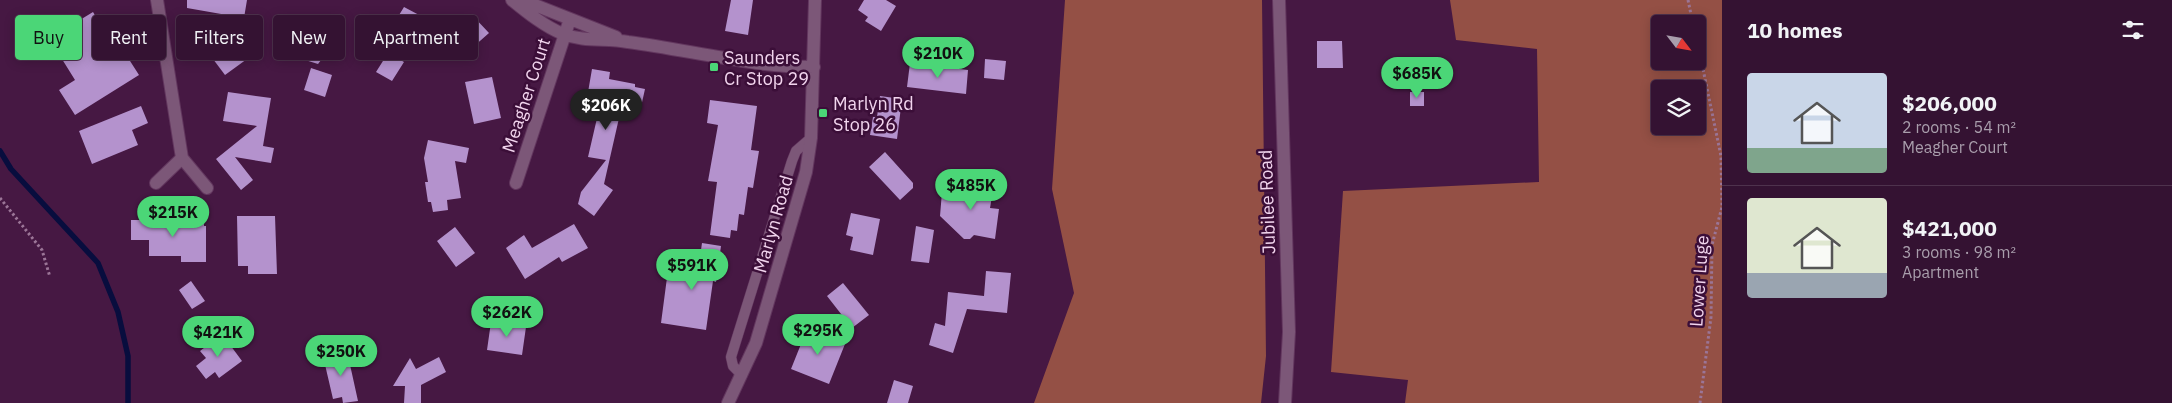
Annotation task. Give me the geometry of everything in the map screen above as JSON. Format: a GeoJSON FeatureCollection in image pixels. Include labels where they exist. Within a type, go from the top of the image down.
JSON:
{"type":"FeatureCollection","features":[{"type":"Feature","properties":{"kind":"street"},"geometry":{"type":"LineString","coordinates":[[157,0],[182,158],[207,188]]}},
{"type":"Feature","properties":{"kind":"street"},"geometry":{"type":"LineString","coordinates":[[512,0],[541,22],[564,34],[589,40],[625,41],[752,63],[814,67]]}},
{"type":"Feature","properties":{"kind":"street"},"geometry":{"type":"LineString","coordinates":[[522,0],[625,41]]}},
{"type":"Feature","properties":{"kind":"street","name":"Marlyn Road"},"geometry":{"type":"LineString","coordinates":[[728,403],[756,343],[806,172],[812,138],[814,0]]}},
{"type":"Feature","properties":{"kind":"street","name":"Jubilee Road"},"geometry":{"type":"LineString","coordinates":[[1279,0],[1289,332],[1285,403]]}},
{"type":"Feature","properties":{"kind":"street","name":"Meagher Court"},"geometry":{"type":"LineString","coordinates":[[516,183],[570,19]]}},
{"type":"Feature","properties":{"kind":"street"},"geometry":{"type":"LineString","coordinates":[[156,184],[182,158]]}},
{"type":"Feature","properties":{"kind":"lane","name":"Marlyn Road"},"geometry":{"type":"LineString","coordinates":[[742,375],[733,366],[732,357],[792,160],[796,151],[812,138]]}},
{"type":"Feature","properties":{"kind":"path"},"geometry":{"type":"LineString","coordinates":[[1688,0],[1691,15]]}},
{"type":"Feature","properties":{"kind":"path","name":"Lower Luge"},"geometry":{"type":"LineString","coordinates":[[1700,403],[1711,317],[1712,245],[1722,207],[1721,156],[1703,70]]}},
{"type":"Feature","properties":{"kind":"path"},"geometry":{"type":"LineString","coordinates":[[0,198],[42,250],[50,277]]}},
{"type":"Feature","properties":{"kind":"shaded area"},"geometry":{"type":"Polygon","coordinates":[[[1065,0],[1262,0],[1266,356],[1261,403],[1034,403],[1074,293],[1052,189],[1065,0]]]}},
{"type":"Feature","properties":{"kind":"shaded area"},"geometry":{"type":"Polygon","coordinates":[[[1450,0],[1722,0],[1722,403],[1405,403],[1408,380],[1331,372],[1343,191],[1539,182],[1537,49],[1456,40],[1450,0]]]}},
{"type":"Feature","properties":{"kind":"building"},"geometry":{"type":"Polygon","coordinates":[[[187,0],[247,0],[244,15],[227,15],[187,8],[187,0]]]}},
{"type":"Feature","properties":{"kind":"building"},"geometry":{"type":"Polygon","coordinates":[[[731,0],[753,0],[748,35],[725,31],[731,0]]]}},
{"type":"Feature","properties":{"kind":"building"},"geometry":{"type":"Polygon","coordinates":[[[864,0],[886,0],[896,6],[881,31],[865,21],[868,17],[858,10],[864,0]]]}},
{"type":"Feature","properties":{"kind":"building"},"geometry":{"type":"Polygon","coordinates":[[[404,7],[419,15],[399,15],[404,7]]]}},
{"type":"Feature","properties":{"kind":"building"},"geometry":{"type":"Polygon","coordinates":[[[93,12],[95,15],[92,15],[92,60],[129,60],[139,75],[75,115],[59,90],[75,80],[63,60],[82,60],[82,19],[93,12]]]}},
{"type":"Feature","properties":{"kind":"building"},"geometry":{"type":"Polygon","coordinates":[[[478,21],[489,33],[478,43],[478,21]]]}},
{"type":"Feature","properties":{"kind":"building"},"geometry":{"type":"Polygon","coordinates":[[[1317,41],[1342,41],[1343,68],[1317,68],[1317,41]]]}},
{"type":"Feature","properties":{"kind":"building"},"geometry":{"type":"Polygon","coordinates":[[[985,59],[1006,61],[1004,80],[984,78],[985,59]]]}},
{"type":"Feature","properties":{"kind":"building"},"geometry":{"type":"Polygon","coordinates":[[[214,60],[246,60],[225,75],[214,60]]]}},
{"type":"Feature","properties":{"kind":"building"},"geometry":{"type":"Polygon","coordinates":[[[305,60],[321,60],[318,64],[305,60]]]}},
{"type":"Feature","properties":{"kind":"building"},"geometry":{"type":"Polygon","coordinates":[[[384,60],[400,60],[404,62],[392,81],[376,72],[384,60]]]}},
{"type":"Feature","properties":{"kind":"building"},"geometry":{"type":"Polygon","coordinates":[[[910,63],[968,70],[966,94],[907,87],[910,63]]]}},
{"type":"Feature","properties":{"kind":"building"},"geometry":{"type":"Polygon","coordinates":[[[311,68],[332,75],[325,97],[304,90],[311,68]]]}},
{"type":"Feature","properties":{"kind":"building"},"geometry":{"type":"Polygon","coordinates":[[[592,69],[610,72],[609,79],[635,84],[635,87],[645,89],[641,107],[622,105],[604,184],[613,190],[594,216],[578,204],[581,192],[606,160],[588,157],[601,101],[587,98],[592,69]]]}},
{"type":"Feature","properties":{"kind":"building"},"geometry":{"type":"Polygon","coordinates":[[[492,77],[501,118],[474,124],[465,82],[492,77]]]}},
{"type":"Feature","properties":{"kind":"building"},"geometry":{"type":"Polygon","coordinates":[[[228,92],[271,98],[263,146],[274,148],[271,163],[235,157],[253,180],[241,190],[216,159],[257,126],[223,121],[228,92]]]}},
{"type":"Feature","properties":{"kind":"building"},"geometry":{"type":"Polygon","coordinates":[[[1410,92],[1424,92],[1424,106],[1410,106],[1410,92]]]}},
{"type":"Feature","properties":{"kind":"building"},"geometry":{"type":"Polygon","coordinates":[[[880,96],[902,99],[897,139],[870,135],[873,117],[877,117],[880,96]]]}},
{"type":"Feature","properties":{"kind":"building"},"geometry":{"type":"Polygon","coordinates":[[[710,100],[757,106],[751,150],[759,151],[753,188],[748,187],[744,215],[739,214],[737,231],[731,230],[730,238],[710,235],[717,182],[708,181],[718,125],[707,123],[710,100]]]}},
{"type":"Feature","properties":{"kind":"building"},"geometry":{"type":"Polygon","coordinates":[[[141,106],[148,123],[132,130],[138,145],[92,164],[79,131],[141,106]]]}},
{"type":"Feature","properties":{"kind":"building"},"geometry":{"type":"Polygon","coordinates":[[[428,140],[469,148],[466,163],[455,161],[461,198],[447,200],[448,210],[433,212],[431,202],[428,202],[425,182],[428,182],[424,158],[428,140]]]}},
{"type":"Feature","properties":{"kind":"building"},"geometry":{"type":"Polygon","coordinates":[[[885,152],[913,183],[913,188],[900,200],[869,167],[885,152]]]}},
{"type":"Feature","properties":{"kind":"building"},"geometry":{"type":"Polygon","coordinates":[[[967,180],[994,184],[990,208],[999,209],[995,239],[974,235],[970,239],[964,239],[940,216],[942,192],[965,195],[967,180]]]}},
{"type":"Feature","properties":{"kind":"building"},"geometry":{"type":"Polygon","coordinates":[[[851,213],[880,219],[873,255],[850,250],[853,237],[846,235],[851,213]]]}},
{"type":"Feature","properties":{"kind":"building"},"geometry":{"type":"Polygon","coordinates":[[[237,216],[275,216],[277,274],[248,274],[248,266],[238,266],[237,216]]]}},
{"type":"Feature","properties":{"kind":"building"},"geometry":{"type":"Polygon","coordinates":[[[180,218],[204,218],[204,226],[206,226],[206,262],[181,262],[181,256],[149,256],[149,240],[131,240],[131,220],[180,220],[180,218]]]}},
{"type":"Feature","properties":{"kind":"building"},"geometry":{"type":"Polygon","coordinates":[[[574,224],[588,248],[562,262],[559,257],[525,279],[506,248],[524,235],[532,248],[574,224]]]}},
{"type":"Feature","properties":{"kind":"building"},"geometry":{"type":"Polygon","coordinates":[[[916,226],[934,230],[929,263],[911,261],[916,226]]]}},
{"type":"Feature","properties":{"kind":"building"},"geometry":{"type":"Polygon","coordinates":[[[455,227],[475,253],[456,267],[437,241],[455,227]]]}},
{"type":"Feature","properties":{"kind":"building"},"geometry":{"type":"Polygon","coordinates":[[[702,243],[721,246],[716,282],[713,281],[706,330],[661,323],[668,270],[683,272],[684,262],[699,264],[702,243]]]}},
{"type":"Feature","properties":{"kind":"building"},"geometry":{"type":"Polygon","coordinates":[[[986,271],[1011,273],[1007,313],[967,309],[953,353],[929,345],[935,323],[945,326],[948,292],[984,296],[986,271]]]}},
{"type":"Feature","properties":{"kind":"building"},"geometry":{"type":"Polygon","coordinates":[[[191,281],[205,301],[192,309],[179,290],[191,281]]]}},
{"type":"Feature","properties":{"kind":"building"},"geometry":{"type":"Polygon","coordinates":[[[843,283],[869,315],[852,328],[827,296],[843,283]]]}},
{"type":"Feature","properties":{"kind":"building"},"geometry":{"type":"Polygon","coordinates":[[[491,322],[526,327],[522,355],[487,350],[491,322]]]}},
{"type":"Feature","properties":{"kind":"building"},"geometry":{"type":"Polygon","coordinates":[[[807,329],[845,344],[829,384],[791,369],[807,329]]]}},
{"type":"Feature","properties":{"kind":"building"},"geometry":{"type":"Polygon","coordinates":[[[222,334],[242,361],[219,378],[215,372],[206,379],[196,366],[206,358],[200,351],[222,334]]]}},
{"type":"Feature","properties":{"kind":"building"},"geometry":{"type":"Polygon","coordinates":[[[347,351],[358,401],[343,403],[342,397],[333,399],[323,356],[347,351]]]}},
{"type":"Feature","properties":{"kind":"building"},"geometry":{"type":"Polygon","coordinates":[[[439,357],[446,372],[421,385],[421,403],[404,403],[405,386],[393,386],[410,358],[416,369],[439,357]]]}},
{"type":"Feature","properties":{"kind":"building"},"geometry":{"type":"Polygon","coordinates":[[[894,380],[913,386],[908,403],[887,403],[894,380]]]}},
{"type":"Feature","properties":{"kind":"waterway"},"geometry":{"type":"LineString","coordinates":[[0,151],[11,169],[98,263],[118,312],[128,356],[128,403]]}},
{"type":"Feature","properties":{"kind":"place","name":"Saunders Cr Stop 29"},"geometry":{"type":"Point","coordinates":[714,67]}},
{"type":"Feature","properties":{"kind":"place","name":"Marlyn Rd Stop 26"},"geometry":{"type":"Point","coordinates":[823,113]}}]}
